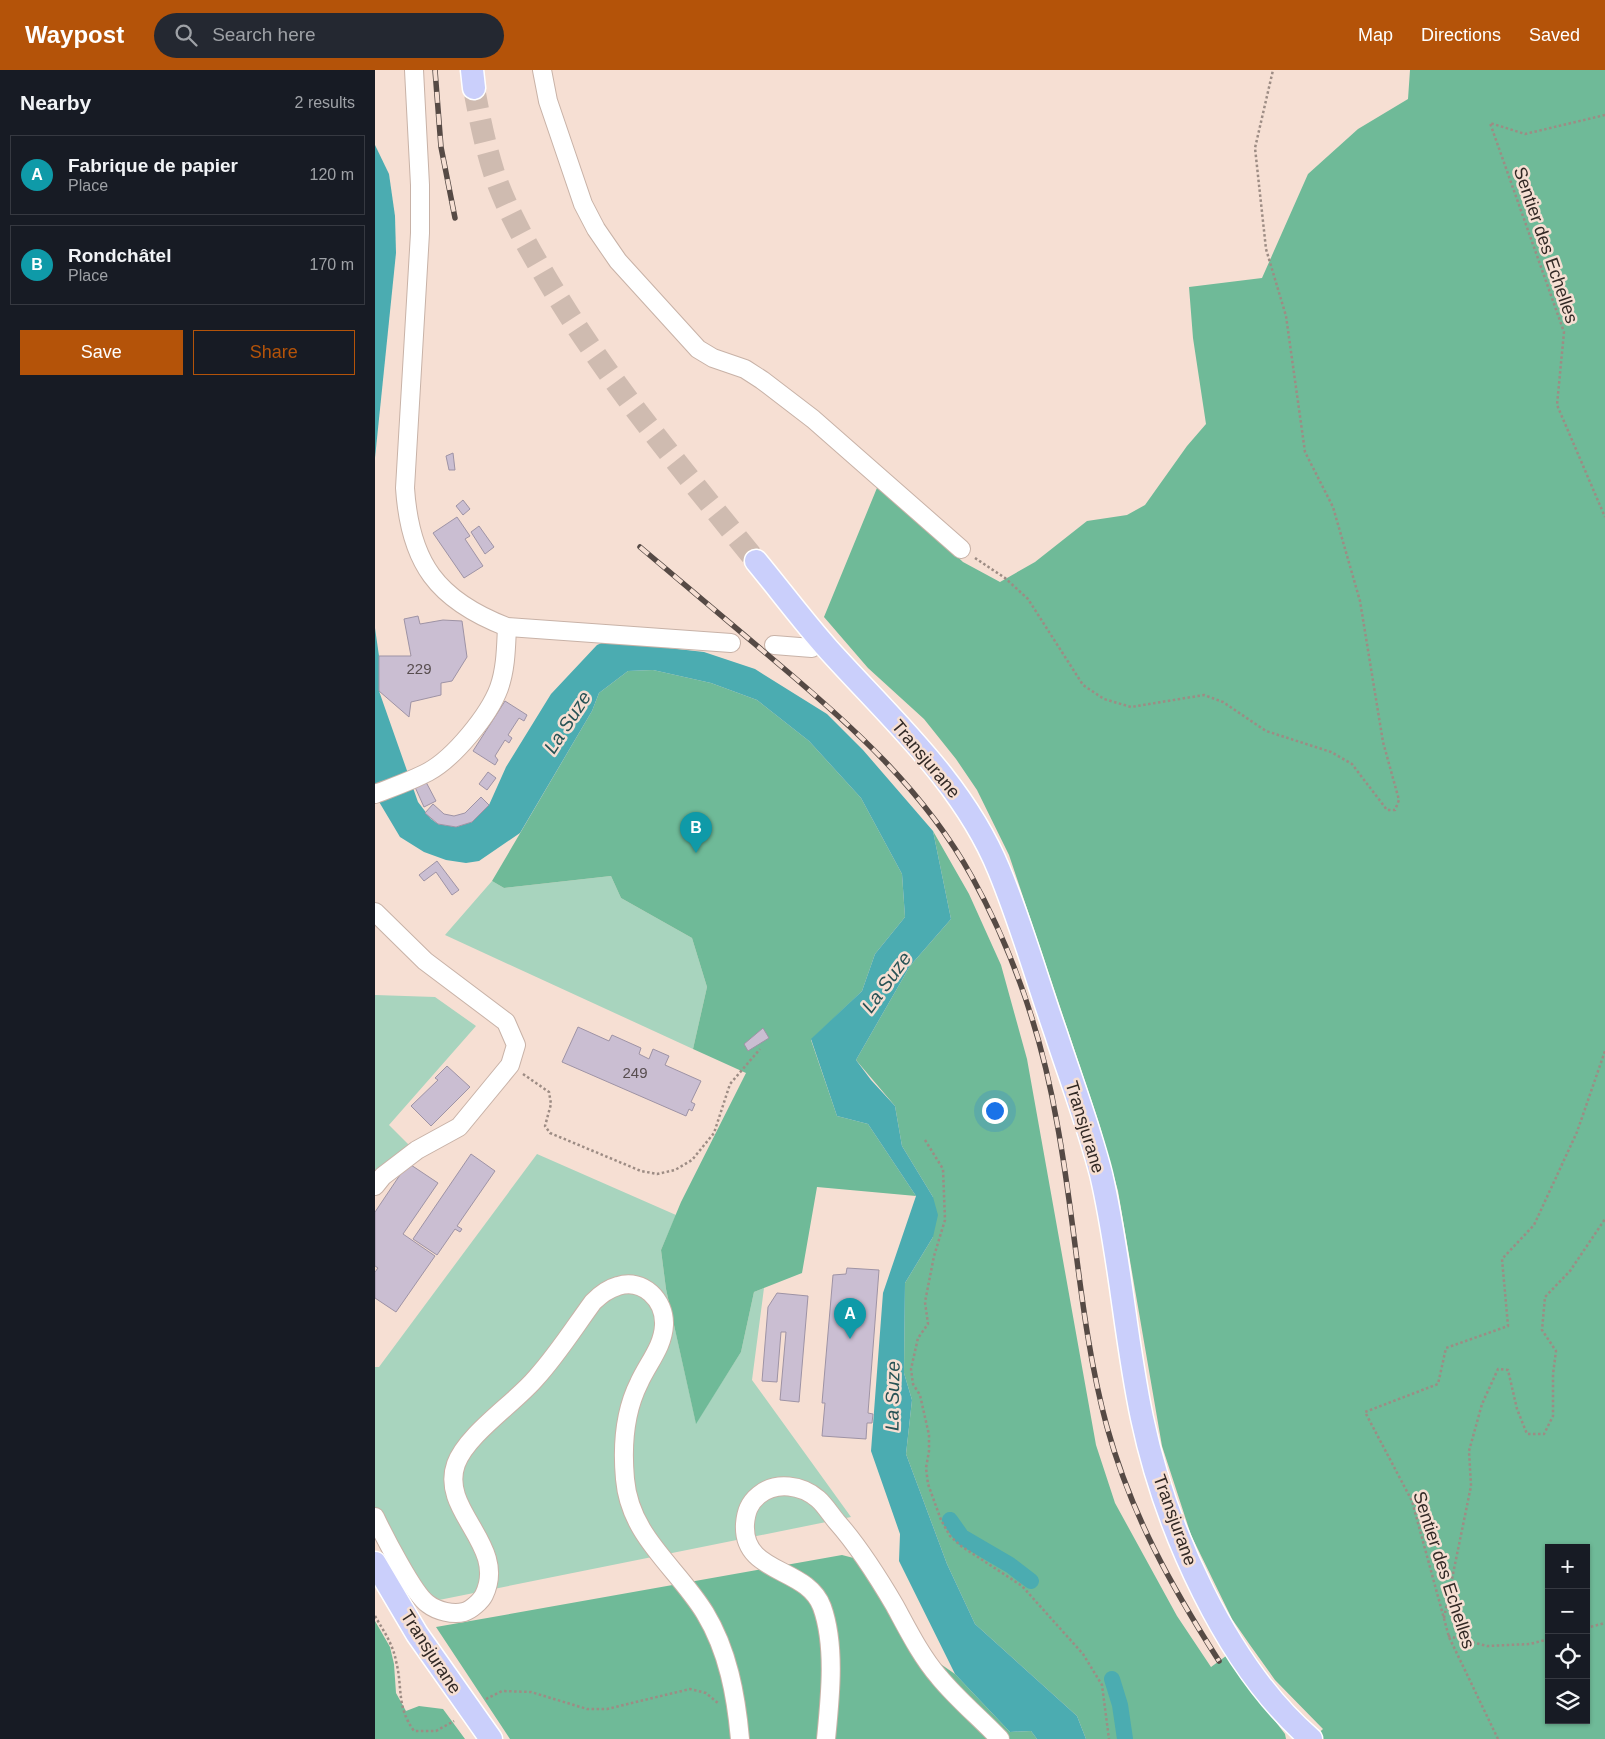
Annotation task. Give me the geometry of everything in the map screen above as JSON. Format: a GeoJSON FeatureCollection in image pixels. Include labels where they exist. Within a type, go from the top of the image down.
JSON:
{"type":"FeatureCollection","features":[{"type":"Feature","properties":{"kind":"main road","name":"Transjurane"},"geometry":{"type":"LineString","coordinates":[[756,561],[826,647],[943,775],[966,807],[998,868],[1016,915],[1100,1172],[1120,1276],[1142,1419],[1170,1514],[1203,1592],[1252,1675],[1294,1731],[1311,1739]]}},
{"type":"Feature","properties":{"kind":"main road","name":"Transjurane"},"geometry":{"type":"LineString","coordinates":[[375,1563],[417,1634],[491,1739]]}},
{"type":"Feature","properties":{"kind":"street"},"geometry":{"type":"LineString","coordinates":[[414,70],[420,185],[420,233],[405,479],[408,520],[416,549],[437,582],[485,619],[507,627],[731,643]]}},
{"type":"Feature","properties":{"kind":"street"},"geometry":{"type":"LineString","coordinates":[[542,70],[548,101],[583,204],[596,229],[618,261],[698,349],[713,358],[745,369],[813,419],[961,549]]}},
{"type":"Feature","properties":{"kind":"street"},"geometry":{"type":"LineString","coordinates":[[375,794],[430,771],[451,755],[487,709],[498,689],[503,670],[507,627]]}},
{"type":"Feature","properties":{"kind":"street"},"geometry":{"type":"LineString","coordinates":[[773,645],[813,648]]}},
{"type":"Feature","properties":{"kind":"street"},"geometry":{"type":"LineString","coordinates":[[375,912],[425,961],[506,1022],[516,1045],[510,1065],[459,1127],[417,1150],[383,1176],[375,1186]]}},
{"type":"Feature","properties":{"kind":"street"},"geometry":{"type":"LineString","coordinates":[[375,1517],[411,1582],[427,1604],[445,1612],[465,1612],[482,1600],[490,1582],[488,1557],[456,1498],[453,1482],[456,1464],[470,1443],[536,1379],[593,1302],[604,1291],[619,1285],[638,1286],[652,1293],[663,1307],[664,1325],[661,1343],[639,1383],[628,1412],[623,1447],[625,1481],[635,1515],[647,1541],[689,1590],[716,1635],[727,1662],[739,1730]]}},
{"type":"Feature","properties":{"kind":"street"},"geometry":{"type":"LineString","coordinates":[[826,1739],[830,1667],[827,1625],[822,1606],[813,1591],[800,1580],[760,1560],[750,1546],[745,1532],[746,1514],[751,1501],[765,1490],[782,1486],[801,1488],[818,1499],[851,1538],[873,1569],[912,1637],[939,1677],[999,1739]]}},
{"type":"Feature","properties":{"kind":"path"},"geometry":{"type":"LineString","coordinates":[[961,549],[1005,578],[1029,599],[1083,685],[1104,699],[1131,707],[1204,695],[1223,702],[1266,731],[1331,752],[1352,764],[1387,810],[1395,810],[1399,800],[1383,742],[1360,602],[1333,507],[1305,452],[1286,316],[1266,249],[1255,148],[1273,70]]}},
{"type":"Feature","properties":{"kind":"path","name":"Sentier des Echelles"},"geometry":{"type":"LineString","coordinates":[[1605,115],[1525,134],[1490,123],[1564,332],[1557,405],[1605,518]]}},
{"type":"Feature","properties":{"kind":"path"},"geometry":{"type":"LineString","coordinates":[[510,1065],[549,1092],[551,1104],[545,1126],[550,1133],[641,1171],[657,1174],[675,1170],[692,1160],[714,1133],[729,1084],[749,1059],[760,1049]]}},
{"type":"Feature","properties":{"kind":"path","name":"Sentier des Echelles"},"geometry":{"type":"LineString","coordinates":[[1498,1739],[1448,1636],[1412,1501],[1365,1412],[1437,1384],[1446,1348],[1508,1326],[1502,1259],[1534,1225],[1577,1132],[1605,1051]]}},
{"type":"Feature","properties":{"kind":"path"},"geometry":{"type":"LineString","coordinates":[[925,1140],[943,1169],[945,1220],[934,1256],[925,1302],[928,1324],[918,1338],[911,1369],[913,1384],[920,1395],[929,1435],[926,1468],[928,1484],[944,1528],[961,1546],[1022,1586],[1083,1654],[1102,1685],[1109,1739]]}},
{"type":"Feature","properties":{"kind":"path"},"geometry":{"type":"LineString","coordinates":[[1444,1619],[1471,1486],[1469,1451],[1482,1404],[1499,1369],[1508,1370],[1517,1408],[1527,1434],[1544,1434],[1553,1416],[1553,1374],[1556,1351],[1542,1330],[1545,1297],[1570,1271],[1605,1219]]}},
{"type":"Feature","properties":{"kind":"path"},"geometry":{"type":"LineString","coordinates":[[375,1616],[392,1647],[397,1663],[404,1718],[414,1731],[436,1731],[454,1721]]}},
{"type":"Feature","properties":{"kind":"path"},"geometry":{"type":"LineString","coordinates":[[1590,1627],[1605,1622]]}},
{"type":"Feature","properties":{"kind":"path"},"geometry":{"type":"LineString","coordinates":[[1448,1636],[1487,1646],[1530,1644],[1545,1640]]}},
{"type":"Feature","properties":{"kind":"path"},"geometry":{"type":"LineString","coordinates":[[480,1702],[502,1691],[531,1692],[587,1708],[607,1709],[690,1689],[706,1693],[739,1730]]}},
{"type":"Feature","properties":{"kind":"green space"},"geometry":{"type":"Polygon","coordinates":[[[1410,70],[1605,70],[1605,1739],[1312,1739],[1323,1729],[1275,1680],[1232,1619],[1191,1535],[1162,1446],[1118,1191],[1099,1123],[1009,855],[977,790],[956,759],[924,719],[868,668],[824,617],[879,483],[963,562],[1000,582],[1035,562],[1087,521],[1127,515],[1145,505],[1187,446],[1206,424],[1193,338],[1189,287],[1262,278],[1308,174],[1358,129],[1408,99],[1410,70]]]}},
{"type":"Feature","properties":{"kind":"green space"},"geometry":{"type":"Polygon","coordinates":[[[653,670],[711,683],[757,700],[809,741],[861,798],[902,874],[905,917],[875,954],[862,991],[811,1040],[837,1116],[868,1124],[916,1196],[817,1187],[802,1273],[754,1292],[741,1352],[696,1424],[666,1289],[661,1250],[681,1202],[746,1073],[693,1049],[707,987],[692,938],[621,898],[611,876],[504,888],[492,881],[592,711],[599,693],[628,671],[653,670]]]}},
{"type":"Feature","properties":{"kind":"green space"},"geometry":{"type":"Polygon","coordinates":[[[933,831],[969,894],[1001,965],[1027,1059],[1096,1445],[1115,1503],[1177,1616],[1211,1667],[1226,1656],[1285,1734],[1286,1739],[1086,1739],[1077,1716],[975,1624],[947,1564],[906,1454],[912,1400],[904,1373],[905,1283],[933,1237],[933,1197],[902,1146],[895,1106],[856,1060],[910,966],[951,919],[933,831]]]}},
{"type":"Feature","properties":{"kind":"green space"},"geometry":{"type":"Polygon","coordinates":[[[611,876],[621,898],[692,938],[707,987],[693,1049],[445,935],[492,881],[504,888],[611,876]]]}},
{"type":"Feature","properties":{"kind":"green space"},"geometry":{"type":"Polygon","coordinates":[[[375,995],[435,997],[476,1026],[389,1125],[409,1145],[375,1186],[375,995]]]}},
{"type":"Feature","properties":{"kind":"green space"},"geometry":{"type":"Polygon","coordinates":[[[537,1154],[676,1215],[661,1250],[666,1289],[696,1423],[741,1352],[754,1292],[764,1288],[752,1380],[851,1517],[424,1603],[375,1517],[375,1367],[379,1367],[537,1154]]]}},
{"type":"Feature","properties":{"kind":"green space"},"geometry":{"type":"Polygon","coordinates":[[[842,1555],[869,1562],[929,1656],[955,1674],[1010,1732],[1031,1731],[1037,1739],[510,1739],[436,1627],[842,1555]]]}},
{"type":"Feature","properties":{"kind":"green space"},"geometry":{"type":"Polygon","coordinates":[[[375,1621],[390,1647],[394,1664],[396,1693],[406,1711],[419,1706],[443,1709],[465,1739],[375,1739],[375,1621]]]}},
{"type":"Feature","properties":{"kind":"water"},"geometry":{"type":"Polygon","coordinates":[[[375,145],[389,174],[395,216],[396,253],[375,458],[375,145]]]}},
{"type":"Feature","properties":{"kind":"water","name":"La Suze"},"geometry":{"type":"Polygon","coordinates":[[[375,628],[379,656],[379,691],[418,802],[431,819],[438,824],[456,827],[472,822],[489,805],[506,767],[551,694],[597,645],[606,641],[704,652],[755,669],[827,714],[863,750],[933,831],[951,919],[910,966],[856,1060],[895,1106],[902,1146],[933,1197],[938,1215],[933,1237],[905,1283],[904,1373],[912,1400],[906,1454],[947,1564],[975,1624],[1077,1716],[1086,1739],[1037,1739],[1031,1731],[1010,1732],[955,1674],[899,1561],[900,1534],[871,1451],[883,1293],[916,1196],[868,1124],[837,1116],[811,1039],[862,991],[875,954],[905,917],[902,874],[861,798],[809,741],[757,700],[711,683],[653,670],[628,671],[599,693],[592,711],[520,833],[479,861],[466,863],[446,860],[424,852],[400,837],[375,795],[375,628]]]}},
{"type":"Feature","properties":{"kind":"building"},"geometry":{"type":"Polygon","coordinates":[[[453,453],[455,470],[449,470],[446,456],[453,453]]]}},
{"type":"Feature","properties":{"kind":"building"},"geometry":{"type":"Polygon","coordinates":[[[463,500],[470,509],[463,515],[456,506],[463,500]]]}},
{"type":"Feature","properties":{"kind":"building"},"geometry":{"type":"Polygon","coordinates":[[[457,517],[470,536],[465,539],[483,566],[464,578],[433,533],[457,517]]]}},
{"type":"Feature","properties":{"kind":"building"},"geometry":{"type":"Polygon","coordinates":[[[479,526],[494,547],[485,554],[471,532],[479,526]]]}},
{"type":"Feature","properties":{"kind":"building"},"geometry":{"type":"Polygon","coordinates":[[[418,616],[420,624],[443,620],[462,621],[467,657],[452,681],[441,683],[441,695],[411,702],[409,717],[379,691],[379,656],[411,656],[404,619],[418,616]]]}},
{"type":"Feature","properties":{"kind":"building"},"geometry":{"type":"Polygon","coordinates":[[[505,701],[527,715],[524,721],[519,718],[508,735],[512,738],[509,743],[505,740],[495,756],[498,760],[495,765],[473,751],[505,701]]]}},
{"type":"Feature","properties":{"kind":"building"},"geometry":{"type":"Polygon","coordinates":[[[488,772],[496,778],[487,790],[479,784],[488,772]]]}},
{"type":"Feature","properties":{"kind":"building"},"geometry":{"type":"Polygon","coordinates":[[[426,782],[436,801],[424,807],[415,787],[426,782]]]}},
{"type":"Feature","properties":{"kind":"building"},"geometry":{"type":"Polygon","coordinates":[[[481,797],[489,805],[472,822],[456,827],[438,824],[425,813],[433,804],[444,814],[454,816],[465,813],[481,797]]]}},
{"type":"Feature","properties":{"kind":"building"},"geometry":{"type":"Polygon","coordinates":[[[437,861],[459,890],[452,895],[436,872],[424,881],[419,875],[437,861]]]}},
{"type":"Feature","properties":{"kind":"building"},"geometry":{"type":"Polygon","coordinates":[[[578,1027],[609,1041],[612,1035],[641,1048],[639,1054],[649,1059],[653,1049],[669,1056],[665,1065],[701,1081],[691,1102],[695,1104],[692,1111],[689,1109],[686,1116],[562,1062],[578,1027]]]}},
{"type":"Feature","properties":{"kind":"building"},"geometry":{"type":"Polygon","coordinates":[[[763,1028],[769,1038],[748,1051],[744,1044],[763,1028]]]}},
{"type":"Feature","properties":{"kind":"building"},"geometry":{"type":"Polygon","coordinates":[[[447,1066],[470,1087],[431,1126],[411,1106],[438,1080],[435,1078],[447,1066]]]}},
{"type":"Feature","properties":{"kind":"building"},"geometry":{"type":"Polygon","coordinates":[[[471,1154],[495,1171],[457,1226],[462,1229],[460,1232],[455,1229],[437,1255],[413,1239],[471,1154]]]}},
{"type":"Feature","properties":{"kind":"building"},"geometry":{"type":"Polygon","coordinates":[[[408,1163],[438,1183],[403,1234],[435,1256],[396,1312],[375,1298],[375,1272],[378,1268],[375,1266],[375,1212],[408,1163]]]}},
{"type":"Feature","properties":{"kind":"building"},"geometry":{"type":"Polygon","coordinates":[[[847,1268],[879,1270],[868,1413],[873,1414],[872,1423],[867,1423],[866,1439],[822,1436],[825,1403],[822,1403],[833,1275],[846,1274],[847,1268]]]}},
{"type":"Feature","properties":{"kind":"building"},"geometry":{"type":"Polygon","coordinates":[[[777,1293],[808,1296],[799,1402],[780,1400],[786,1332],[781,1332],[777,1382],[762,1381],[768,1307],[777,1293]]]}},
{"type":"Feature","properties":{"kind":"waterway"},"geometry":{"type":"LineString","coordinates":[[950,1520],[962,1537],[1010,1565],[1031,1581]]}},
{"type":"Feature","properties":{"kind":"waterway"},"geometry":{"type":"LineString","coordinates":[[1112,1679],[1120,1705],[1125,1739]]}},
{"type":"Feature","properties":{"kind":"tunnel"},"geometry":{"type":"LineString","coordinates":[[474,88],[485,141],[499,187],[518,228],[548,281],[621,390],[756,561]]}},
{"type":"Feature","properties":{"kind":"railway"},"geometry":{"type":"LineString","coordinates":[[435,70],[441,147],[455,218]]}},
{"type":"Feature","properties":{"kind":"railway"},"geometry":{"type":"LineString","coordinates":[[640,547],[803,685],[884,760],[932,816],[953,845],[972,877],[1014,966],[1035,1027],[1051,1091],[1063,1161],[1090,1352],[1107,1427],[1117,1459],[1140,1519],[1154,1548],[1185,1605],[1219,1661]]}},
{"type":"Feature","properties":{"kind":"place","name":"Rondchâtel"},"geometry":{"type":"Point","coordinates":[696,853]}},
{"type":"Feature","properties":{"kind":"place","name":"Fabrique de papier"},"geometry":{"type":"Point","coordinates":[850,1339]}}]}
